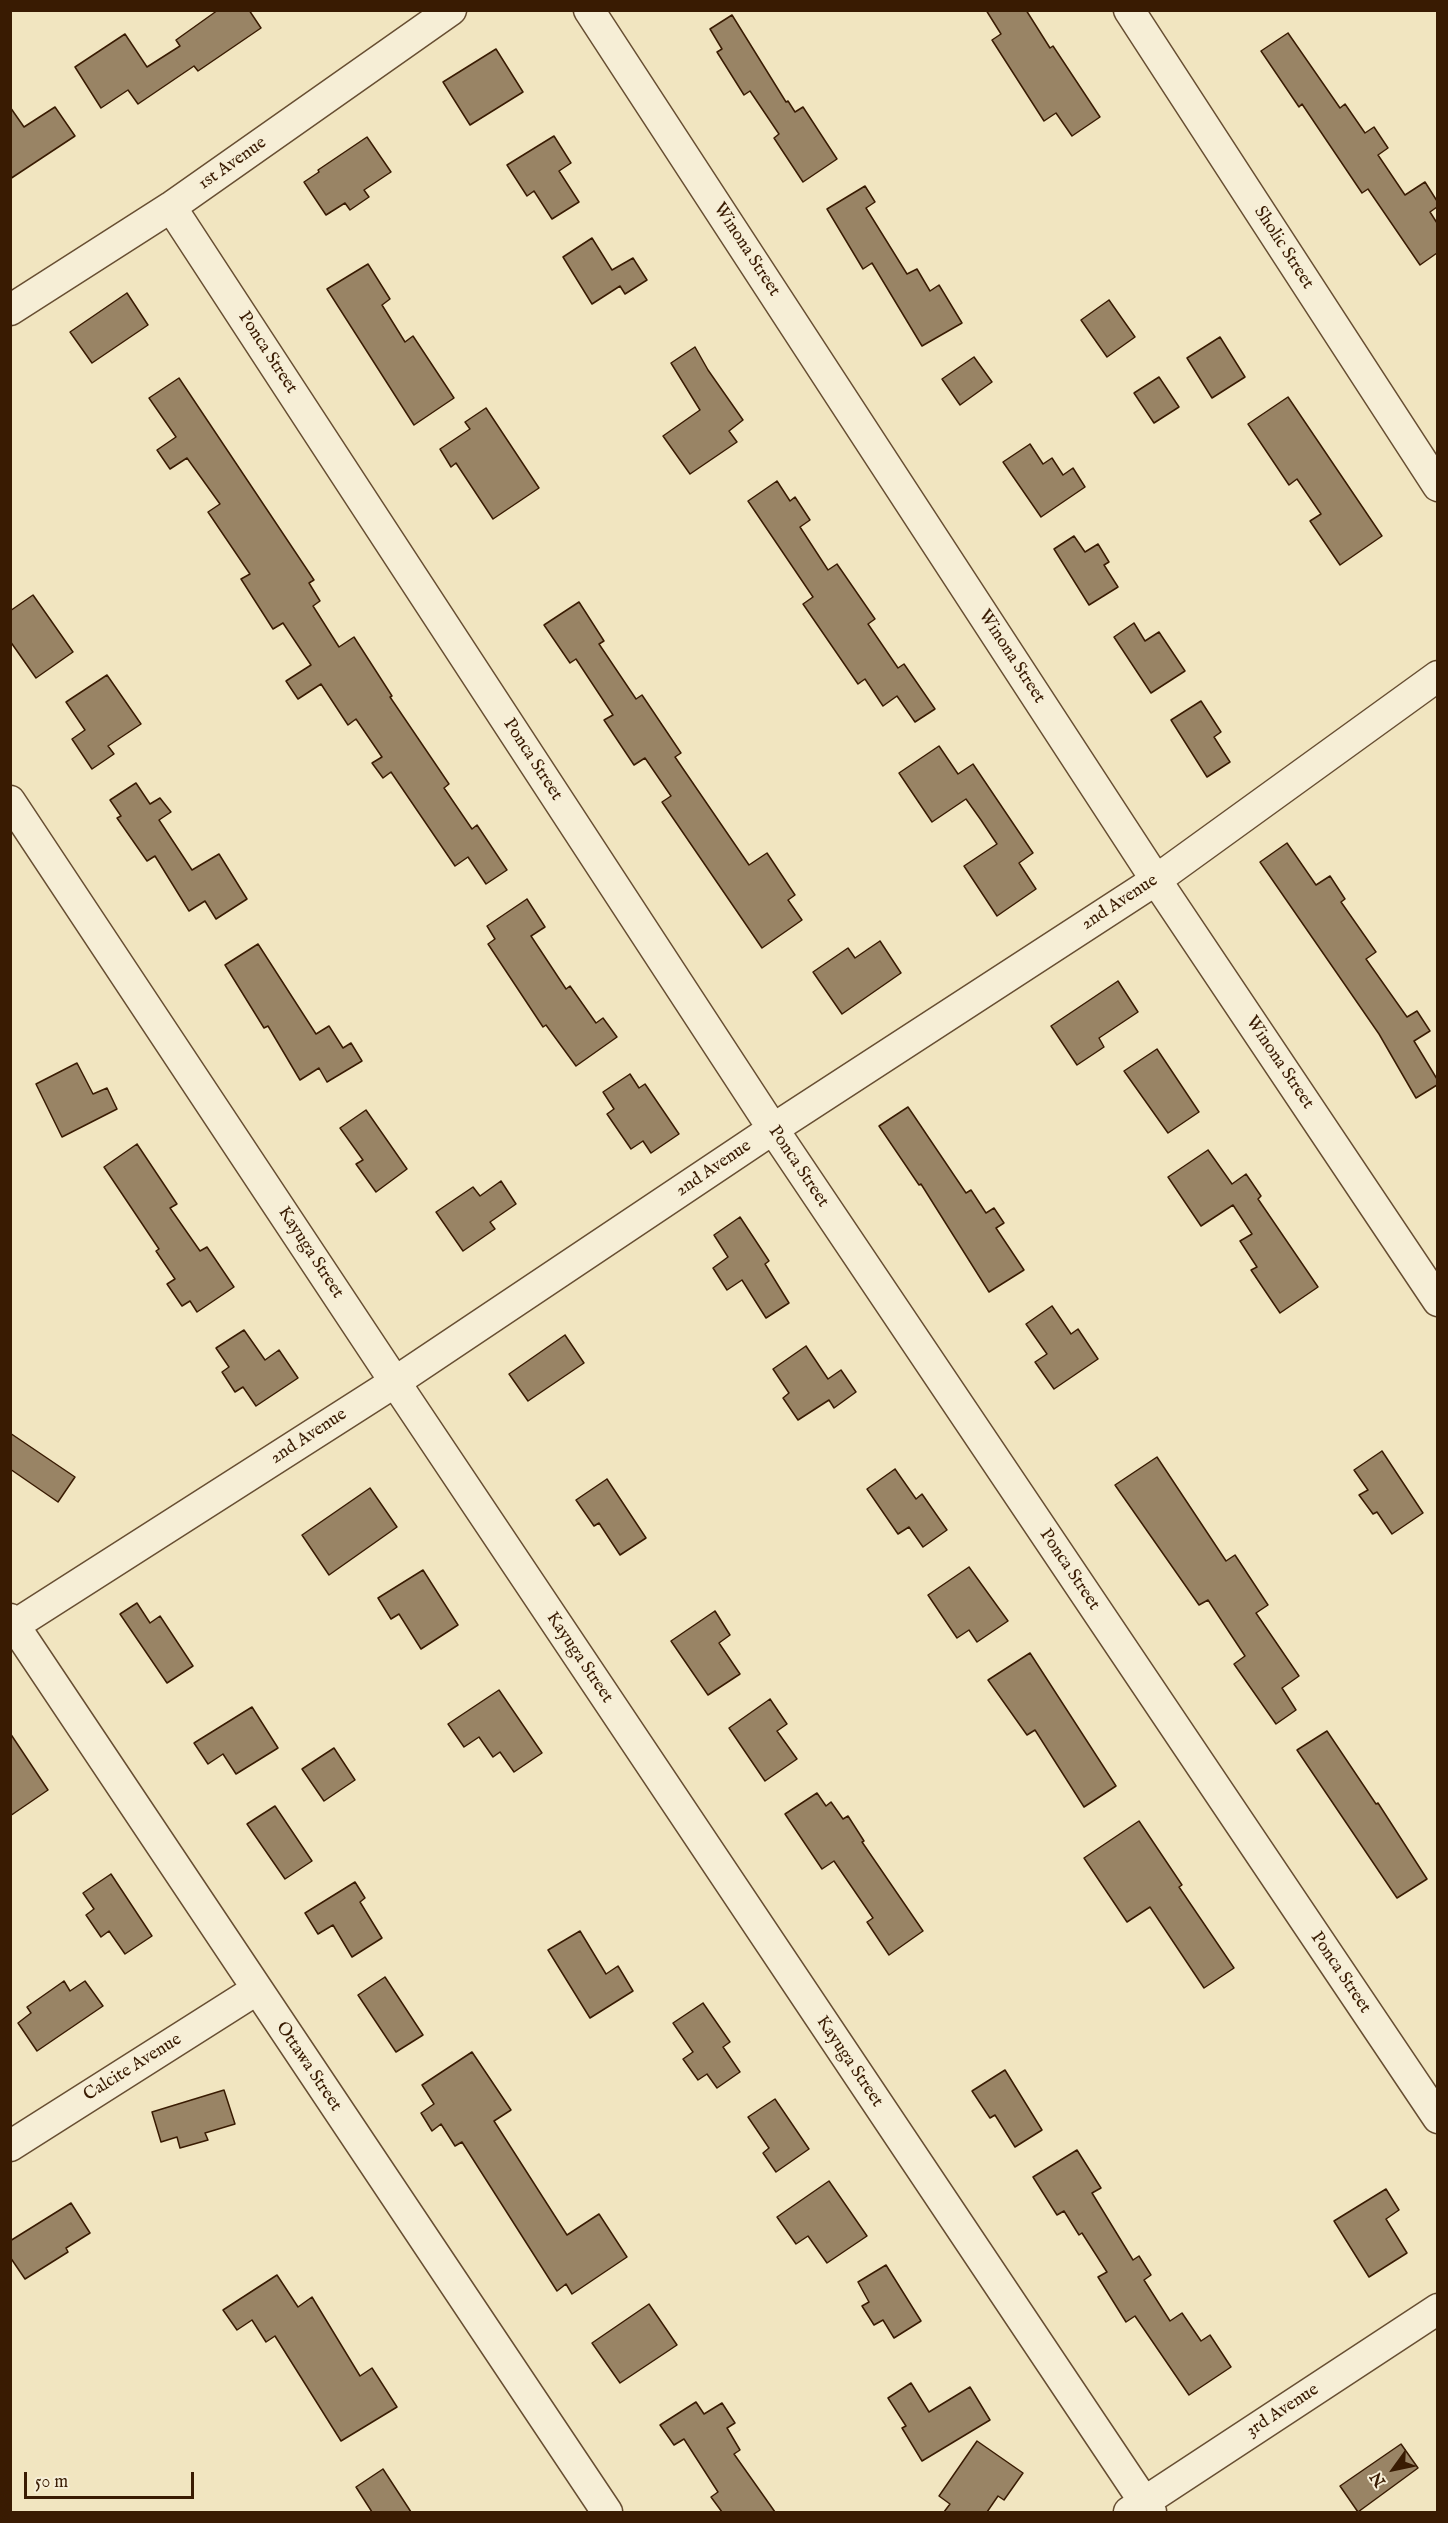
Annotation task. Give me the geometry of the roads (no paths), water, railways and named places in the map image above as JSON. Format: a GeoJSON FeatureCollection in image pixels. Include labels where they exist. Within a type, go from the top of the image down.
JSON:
{"type":"FeatureCollection","features":[{"type":"Feature","properties":{"kind":"street","name":"1st Avenue"},"geometry":{"type":"LineString","coordinates":[[10,310],[171,207],[451,10]]}},
{"type":"Feature","properties":{"kind":"street","name":"Winona Street"},"geometry":{"type":"LineString","coordinates":[[590,10],[1156,880],[1437,1301]]}},
{"type":"Feature","properties":{"kind":"street","name":"Sholic Street"},"geometry":{"type":"LineString","coordinates":[[1129,10],[1437,486]]}},
{"type":"Feature","properties":{"kind":"street","name":"Ponca Street"},"geometry":{"type":"LineString","coordinates":[[171,207],[773,1129],[1437,2118]]}},
{"type":"Feature","properties":{"kind":"street","name":"2nd Avenue"},"geometry":{"type":"LineString","coordinates":[[12,1624],[395,1382],[773,1129],[1156,880],[1437,676]]}},
{"type":"Feature","properties":{"kind":"street","name":"Kayuga Street"},"geometry":{"type":"LineString","coordinates":[[10,801],[1141,2509]]}},
{"type":"Feature","properties":{"kind":"street","name":"Ottawa Street"},"geometry":{"type":"LineString","coordinates":[[12,1624],[607,2512]]}},
{"type":"Feature","properties":{"kind":"street","name":"Calcite Avenue"},"geometry":{"type":"LineString","coordinates":[[10,2146],[256,1990]]}},
{"type":"Feature","properties":{"kind":"street","name":"3rd Avenue"},"geometry":{"type":"LineString","coordinates":[[1141,2509],[1437,2309]]}}]}
